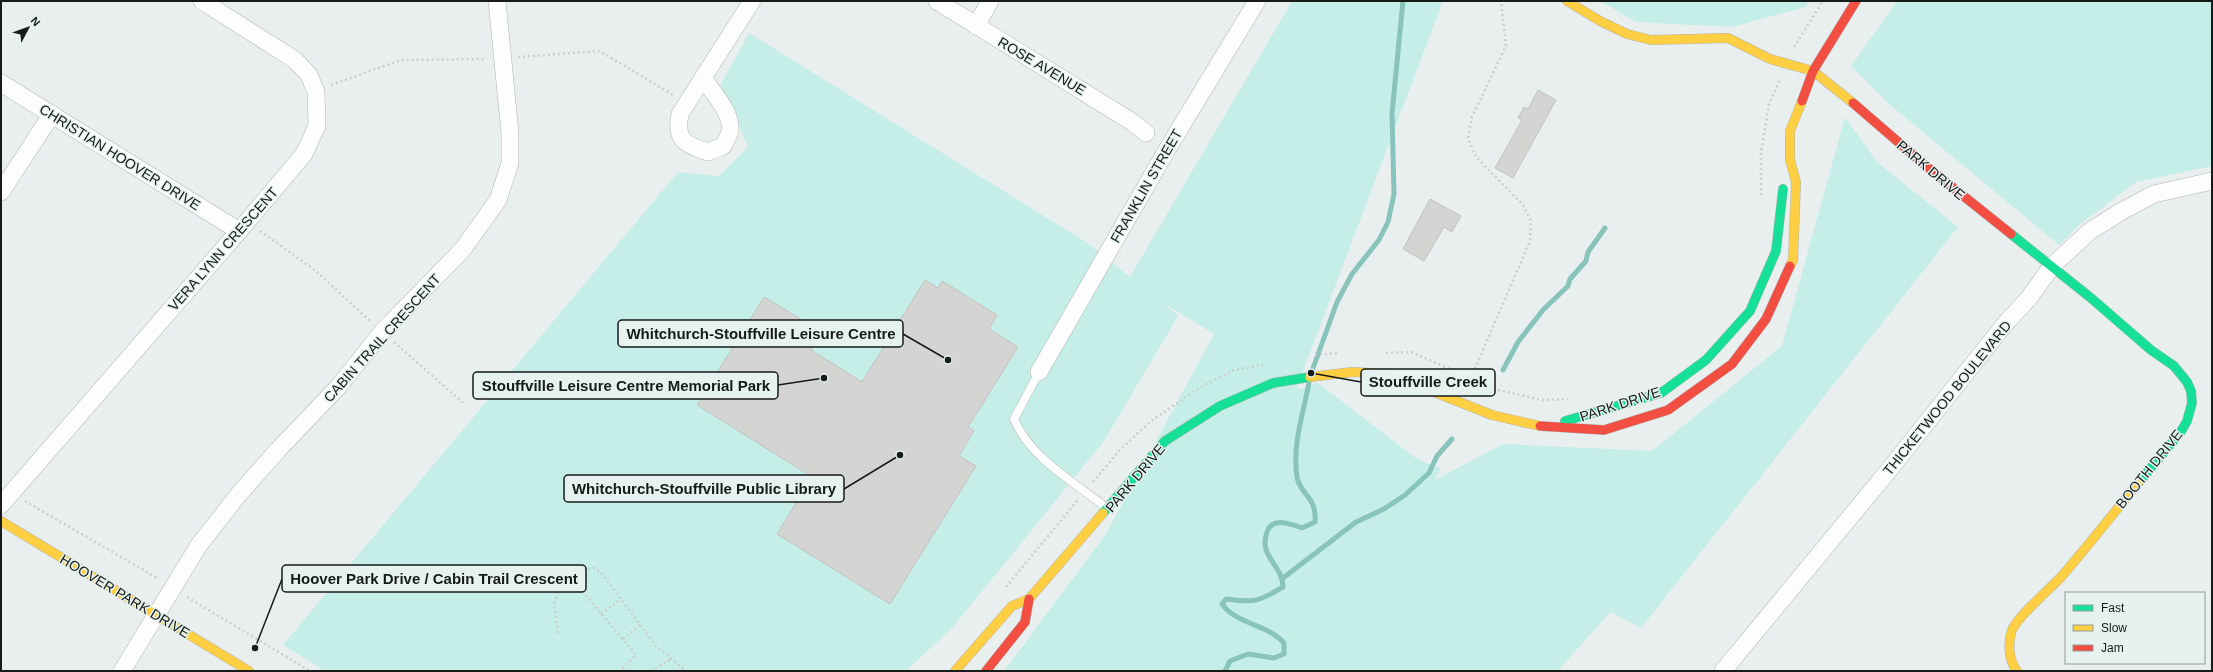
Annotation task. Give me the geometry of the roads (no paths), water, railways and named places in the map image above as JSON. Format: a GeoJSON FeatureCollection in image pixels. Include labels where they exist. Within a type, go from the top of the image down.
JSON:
{"type":"FeatureCollection","features":[{"type":"Feature","properties":{"kind":"street","name":"VERA LYNN CRESCENT"},"geometry":{"type":"LineString","coordinates":[[6,499],[304,154],[317,126],[316,92],[309,75],[295,60],[202,1]]}},
{"type":"Feature","properties":{"kind":"street","name":"CABIN TRAIL CRESCENT"},"geometry":{"type":"LineString","coordinates":[[122,671],[198,546],[239,494],[278,450],[340,386],[382,332],[463,249],[498,200],[510,163],[510,133],[497,1]]}},
{"type":"Feature","properties":{"kind":"street"},"geometry":{"type":"LineString","coordinates":[[703,78],[752,1]]}},
{"type":"Feature","properties":{"kind":"street","name":"ROSE AVENUE"},"geometry":{"type":"LineString","coordinates":[[936,1],[1132,122],[1146,133]]}},
{"type":"Feature","properties":{"kind":"street"},"geometry":{"type":"LineString","coordinates":[[976,26],[990,1]]}},
{"type":"Feature","properties":{"kind":"street","name":"FRANKLIN STREET"},"geometry":{"type":"LineString","coordinates":[[1039,372],[1164,154],[1257,1]]}},
{"type":"Feature","properties":{"kind":"street"},"geometry":{"type":"LineString","coordinates":[[1567,1],[1600,21],[1627,34],[1651,40],[1728,38],[1770,59],[1813,71]]}},
{"type":"Feature","properties":{"kind":"street","name":"PARK DRIVE"},"geometry":{"type":"LineString","coordinates":[[956,671],[1012,606],[1029,599],[1165,441],[1220,406],[1273,383],[1299,378],[1352,372],[1389,374],[1492,415],[1542,426],[1604,430],[1668,410],[1732,364],[1766,319],[1793,260],[1796,182],[1790,160],[1790,131],[1813,71],[1856,1]]}},
{"type":"Feature","properties":{"kind":"street","name":"PARK DRIVE"},"geometry":{"type":"LineString","coordinates":[[1813,71],[1844,95],[1926,166],[2052,266]]}},
{"type":"Feature","properties":{"kind":"street","name":"CHRISTIAN HOOVER DRIVE"},"geometry":{"type":"LineString","coordinates":[[1,83],[243,226]]}},
{"type":"Feature","properties":{"kind":"street"},"geometry":{"type":"LineString","coordinates":[[1,192],[52,114]]}},
{"type":"Feature","properties":{"kind":"street","name":"PARK DRIVE"},"geometry":{"type":"LineString","coordinates":[[1542,426],[1594,414],[1661,393],[1706,360],[1750,311],[1776,251],[1784,178],[1790,160]]}},
{"type":"Feature","properties":{"kind":"street","name":"THICKETWOOD BOULEVARD"},"geometry":{"type":"LineString","coordinates":[[1723,671],[2029,298],[2052,266],[2090,231],[2129,207],[2154,194],[2212,181]]}},
{"type":"Feature","properties":{"kind":"street","name":"BOOTH DRIVE"},"geometry":{"type":"LineString","coordinates":[[2017,671],[2013,666],[2009,653],[2011,632],[2035,602],[2060,578],[2180,433],[2187,421],[2192,404],[2191,391],[2187,382],[2174,366],[2151,350],[2052,266]]}},
{"type":"Feature","properties":{"kind":"street","name":"HOOVER PARK DRIVE"},"geometry":{"type":"LineString","coordinates":[[1,521],[249,671]]}},
{"type":"Feature","properties":{"kind":"street"},"geometry":{"type":"LineString","coordinates":[[986,671],[1025,622],[1029,599]]}},
{"type":"Feature","properties":{"kind":"lane"},"geometry":{"type":"LineString","coordinates":[[1039,372],[1014,419],[1020,433],[1032,450],[1108,508]]}},
{"type":"Feature","properties":{"kind":"waterway"},"geometry":{"type":"LineString","coordinates":[[1312,371],[1337,302],[1352,274],[1379,240],[1388,222],[1394,194],[1392,113],[1403,1]]}},
{"type":"Feature","properties":{"kind":"waterway"},"geometry":{"type":"LineString","coordinates":[[1503,370],[1518,342],[1543,310],[1568,286],[1570,279],[1586,261],[1588,252],[1605,228]]}},
{"type":"Feature","properties":{"kind":"waterway"},"geometry":{"type":"LineString","coordinates":[[1225,671],[1230,661],[1248,654],[1274,658],[1284,654],[1284,643],[1277,637],[1270,632],[1244,621],[1228,611],[1222,604],[1226,599],[1244,601],[1256,600],[1268,596],[1283,587],[1282,579],[1268,555],[1265,541],[1267,532],[1273,524],[1282,522],[1302,528],[1315,522],[1315,513],[1311,501],[1299,483],[1296,465],[1297,442],[1309,383]]}},
{"type":"Feature","properties":{"kind":"waterway"},"geometry":{"type":"LineString","coordinates":[[1283,578],[1356,522],[1384,509],[1405,495],[1429,473],[1437,456],[1452,439]]}},
{"type":"Feature","properties":{"kind":"place","name":"Whitchurch-Stouffville Leisure Centre"},"geometry":{"type":"Point","coordinates":[948,360]}},
{"type":"Feature","properties":{"kind":"place","name":"Stouffville Creek"},"geometry":{"type":"Point","coordinates":[1311,373]}},
{"type":"Feature","properties":{"kind":"place","name":"Stouffville Leisure Centre Memorial Park"},"geometry":{"type":"Point","coordinates":[824,378]}},
{"type":"Feature","properties":{"kind":"place","name":"Whitchurch-Stouffville Public Library"},"geometry":{"type":"Point","coordinates":[900,455]}},
{"type":"Feature","properties":{"kind":"place","name":"Hoover Park Drive / Cabin Trail Crescent"},"geometry":{"type":"Point","coordinates":[255,648]}}]}
